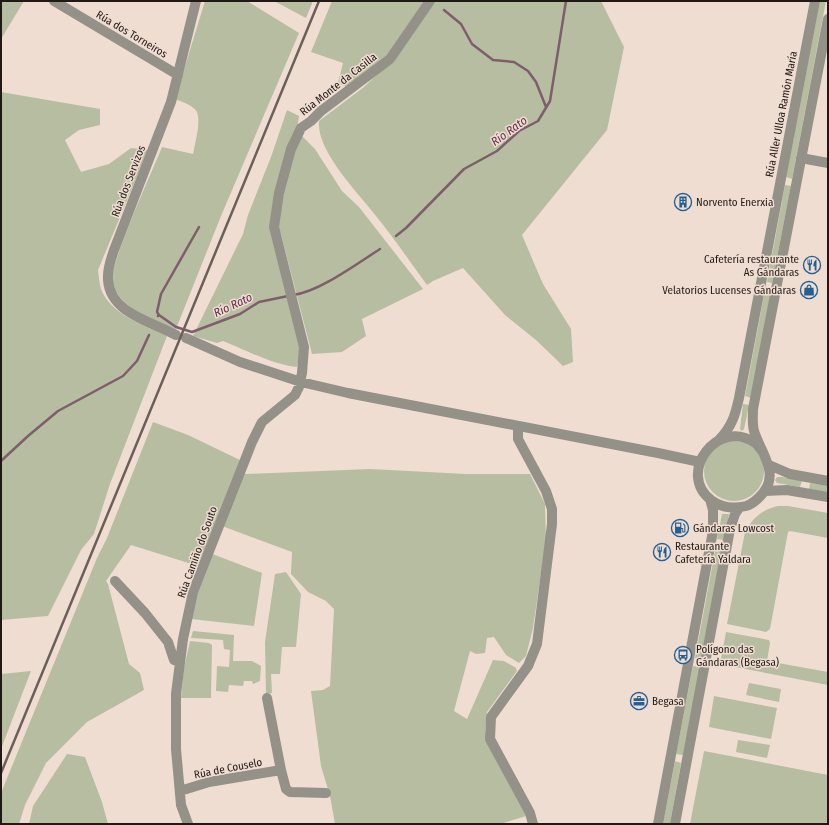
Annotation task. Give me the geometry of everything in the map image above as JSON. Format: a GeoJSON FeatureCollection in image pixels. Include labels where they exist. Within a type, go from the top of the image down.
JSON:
{"type":"FeatureCollection","features":[{"type":"Feature","properties":{"kind":"street","name":"Rúa dos Torneiros"},"geometry":{"type":"LineString","coordinates":[[54,1],[178,75]]}},
{"type":"Feature","properties":{"kind":"street","name":"Rúa dos Servizos"},"geometry":{"type":"LineString","coordinates":[[196,1],[178,75],[164,121],[108,267],[109,289],[115,300],[126,310],[181,336],[240,362],[301,382],[348,393],[700,462]]}},
{"type":"Feature","properties":{"kind":"street","name":"Rúa Monte da Casilla"},"geometry":{"type":"LineString","coordinates":[[301,382],[304,347],[274,227],[279,194],[291,149],[301,128],[390,59],[430,1]]}},
{"type":"Feature","properties":{"kind":"street","name":"Rúa Aller Ulloa Ramón María"},"geometry":{"type":"LineString","coordinates":[[700,462],[707,449],[719,440],[728,430],[739,398],[815,1]]}},
{"type":"Feature","properties":{"kind":"street"},"geometry":{"type":"LineString","coordinates":[[700,462],[698,469],[699,480],[703,490],[710,499],[719,505],[728,508],[739,508],[749,505],[765,491],[770,474],[769,465],[754,430],[753,409],[828,19]]}},
{"type":"Feature","properties":{"kind":"street"},"geometry":{"type":"LineString","coordinates":[[801,158],[828,163]]}},
{"type":"Feature","properties":{"kind":"street","name":"Rúa Camiño do Souto"},"geometry":{"type":"LineString","coordinates":[[188,824],[181,806],[176,749],[176,694],[180,661],[193,592],[252,442],[262,422],[295,396],[301,382]]}},
{"type":"Feature","properties":{"kind":"street"},"geometry":{"type":"LineString","coordinates":[[518,426],[518,439],[546,491],[552,508],[552,524],[537,644],[528,666],[491,717],[490,739],[530,813],[533,824]]}},
{"type":"Feature","properties":{"kind":"street"},"geometry":{"type":"LineString","coordinates":[[719,440],[731,437],[743,438],[754,443],[763,452]]}},
{"type":"Feature","properties":{"kind":"street"},"geometry":{"type":"LineString","coordinates":[[769,465],[790,474],[828,481]]}},
{"type":"Feature","properties":{"kind":"street"},"geometry":{"type":"LineString","coordinates":[[765,491],[787,490],[828,497]]}},
{"type":"Feature","properties":{"kind":"street"},"geometry":{"type":"LineString","coordinates":[[658,824],[713,531],[713,510],[710,499]]}},
{"type":"Feature","properties":{"kind":"street"},"geometry":{"type":"LineString","coordinates":[[675,824],[729,535],[735,514],[739,508]]}},
{"type":"Feature","properties":{"kind":"street"},"geometry":{"type":"LineString","coordinates":[[115,581],[145,613],[168,642],[174,660],[180,661]]}},
{"type":"Feature","properties":{"kind":"street"},"geometry":{"type":"LineString","coordinates":[[267,698],[286,790],[290,792],[326,793]]}},
{"type":"Feature","properties":{"kind":"street","name":"Rúa de Couselo"},"geometry":{"type":"LineString","coordinates":[[180,791],[209,782],[281,770]]}},
{"type":"Feature","properties":{"kind":"green space"},"geometry":{"type":"Polygon","coordinates":[[[1,1],[24,1],[1,39],[1,1]]]}},
{"type":"Feature","properties":{"kind":"green space"},"geometry":{"type":"Polygon","coordinates":[[[205,1],[247,1],[299,33],[221,216],[176,329],[157,322],[138,312],[122,299],[112,282],[117,258],[124,238],[162,147],[193,154],[198,127],[197,112],[190,106],[175,99],[205,1]]]}},
{"type":"Feature","properties":{"kind":"green space"},"geometry":{"type":"Polygon","coordinates":[[[274,1],[313,1],[306,18],[274,1]]]}},
{"type":"Feature","properties":{"kind":"green space"},"geometry":{"type":"Polygon","coordinates":[[[332,1],[427,1],[389,54],[347,87],[338,83],[343,63],[311,52],[332,1]]]}},
{"type":"Feature","properties":{"kind":"green space"},"geometry":{"type":"Polygon","coordinates":[[[436,1],[601,1],[624,47],[607,130],[522,235],[543,284],[571,329],[573,362],[563,366],[536,340],[505,315],[463,268],[427,285],[376,216],[340,172],[324,145],[320,133],[319,121],[364,87],[394,58],[436,1]]]}},
{"type":"Feature","properties":{"kind":"green space"},"geometry":{"type":"Polygon","coordinates":[[[820,1],[826,1],[792,179],[786,177],[820,1]]]}},
{"type":"Feature","properties":{"kind":"green space"},"geometry":{"type":"Polygon","coordinates":[[[1,92],[100,109],[100,125],[79,130],[65,140],[81,172],[109,164],[131,148],[148,150],[98,270],[99,282],[106,298],[120,312],[129,318],[167,336],[110,484],[94,534],[81,550],[48,616],[1,620],[1,92]]]}},
{"type":"Feature","properties":{"kind":"green space"},"geometry":{"type":"Polygon","coordinates":[[[287,110],[299,116],[297,130],[270,231],[301,347],[297,367],[279,364],[223,341],[217,343],[193,336],[243,234],[248,215],[271,157],[287,110]]]}},
{"type":"Feature","properties":{"kind":"green space"},"geometry":{"type":"Polygon","coordinates":[[[302,136],[315,149],[342,191],[359,207],[423,289],[362,319],[366,336],[342,352],[312,354],[281,234],[277,226],[292,153],[302,136]]]}},
{"type":"Feature","properties":{"kind":"green space"},"geometry":{"type":"Polygon","coordinates":[[[785,185],[791,186],[772,283],[767,282],[785,185]]]}},
{"type":"Feature","properties":{"kind":"green space"},"geometry":{"type":"Polygon","coordinates":[[[765,290],[771,291],[751,398],[745,396],[765,290]]]}},
{"type":"Feature","properties":{"kind":"green space"},"geometry":{"type":"Polygon","coordinates":[[[743,404],[749,405],[744,429],[742,431],[740,429],[743,404]]]}},
{"type":"Feature","properties":{"kind":"green space"},"geometry":{"type":"Polygon","coordinates":[[[153,422],[188,435],[240,460],[237,471],[198,566],[131,545],[106,581],[129,664],[140,673],[144,690],[87,722],[46,763],[25,805],[19,824],[1,824],[1,793],[97,558],[107,538],[153,422]]]}},
{"type":"Feature","properties":{"kind":"green space"},"geometry":{"type":"Polygon","coordinates":[[[734,441],[750,446],[755,450],[759,455],[764,471],[759,487],[755,492],[750,496],[734,501],[718,496],[713,492],[709,487],[704,471],[709,455],[713,450],[718,446],[734,441]]]}},
{"type":"Feature","properties":{"kind":"green space"},"geometry":{"type":"Polygon","coordinates":[[[370,469],[466,474],[530,474],[545,504],[546,539],[533,628],[526,656],[519,663],[506,655],[494,637],[487,638],[485,653],[476,654],[470,651],[454,711],[467,719],[493,660],[504,661],[516,668],[517,671],[487,712],[485,730],[488,744],[526,816],[500,824],[335,824],[330,796],[321,766],[311,691],[323,690],[330,686],[334,609],[326,601],[308,592],[291,574],[292,552],[222,526],[243,473],[370,469]]]}},
{"type":"Feature","properties":{"kind":"green space"},"geometry":{"type":"Polygon","coordinates":[[[777,477],[802,481],[800,487],[777,483],[775,480],[777,477]]]}},
{"type":"Feature","properties":{"kind":"green space"},"geometry":{"type":"Polygon","coordinates":[[[810,483],[828,486],[828,492],[809,489],[810,483]]]}},
{"type":"Feature","properties":{"kind":"green space"},"geometry":{"type":"Polygon","coordinates":[[[778,506],[788,506],[828,513],[828,538],[790,531],[788,532],[770,629],[766,632],[727,624],[745,532],[751,522],[758,515],[768,509],[778,506]]]}},
{"type":"Feature","properties":{"kind":"green space"},"geometry":{"type":"Polygon","coordinates":[[[722,514],[729,514],[724,540],[717,539],[722,514]]]}},
{"type":"Feature","properties":{"kind":"green space"},"geometry":{"type":"Polygon","coordinates":[[[716,546],[722,548],[701,659],[695,658],[716,546]]]}},
{"type":"Feature","properties":{"kind":"green space"},"geometry":{"type":"Polygon","coordinates":[[[210,553],[262,573],[254,626],[191,619],[197,588],[210,553]]]}},
{"type":"Feature","properties":{"kind":"green space"},"geometry":{"type":"Polygon","coordinates":[[[286,572],[301,594],[296,647],[282,647],[280,674],[271,674],[272,693],[266,694],[265,642],[275,574],[286,572]]]}},
{"type":"Feature","properties":{"kind":"green space"},"geometry":{"type":"Polygon","coordinates":[[[193,631],[234,635],[233,661],[252,661],[261,666],[260,681],[253,684],[252,681],[244,681],[243,686],[229,685],[228,692],[216,691],[217,666],[229,667],[230,650],[224,649],[223,640],[191,638],[193,631]]]}},
{"type":"Feature","properties":{"kind":"green space"},"geometry":{"type":"Polygon","coordinates":[[[726,632],[769,640],[770,643],[767,661],[828,672],[828,685],[720,664],[726,632]]]}},
{"type":"Feature","properties":{"kind":"green space"},"geometry":{"type":"Polygon","coordinates":[[[190,641],[209,643],[212,645],[211,698],[181,698],[184,668],[190,641]]]}},
{"type":"Feature","properties":{"kind":"green space"},"geometry":{"type":"Polygon","coordinates":[[[693,666],[700,667],[683,755],[676,754],[693,666]]]}},
{"type":"Feature","properties":{"kind":"green space"},"geometry":{"type":"Polygon","coordinates":[[[31,671],[1,749],[1,674],[31,671]]]}},
{"type":"Feature","properties":{"kind":"green space"},"geometry":{"type":"Polygon","coordinates":[[[749,683],[781,689],[779,702],[746,695],[749,683]]]}},
{"type":"Feature","properties":{"kind":"green space"},"geometry":{"type":"Polygon","coordinates":[[[714,696],[777,708],[771,739],[709,727],[714,696]]]}},
{"type":"Feature","properties":{"kind":"green space"},"geometry":{"type":"Polygon","coordinates":[[[738,740],[770,745],[767,758],[736,752],[738,740]]]}},
{"type":"Feature","properties":{"kind":"green space"},"geometry":{"type":"Polygon","coordinates":[[[704,751],[828,775],[828,824],[690,824],[704,751]]]}},
{"type":"Feature","properties":{"kind":"green space"},"geometry":{"type":"Polygon","coordinates":[[[67,754],[85,757],[102,802],[108,824],[29,824],[33,806],[67,754]]]}},
{"type":"Feature","properties":{"kind":"green space"},"geometry":{"type":"Polygon","coordinates":[[[675,761],[681,763],[670,824],[663,824],[675,761]]]}},
{"type":"Feature","properties":{"kind":"waterway","name":"Río Rato"},"geometry":{"type":"LineString","coordinates":[[396,236],[406,228],[464,169],[497,151],[519,131],[538,121],[550,101],[566,1]]}},
{"type":"Feature","properties":{"kind":"waterway"},"geometry":{"type":"LineString","coordinates":[[444,10],[461,24],[472,44],[493,60],[514,62],[528,71],[536,82],[546,107]]}},
{"type":"Feature","properties":{"kind":"waterway"},"geometry":{"type":"LineString","coordinates":[[159,315],[157,312],[161,294],[199,227]]}},
{"type":"Feature","properties":{"kind":"waterway","name":"Río Rato"},"geometry":{"type":"LineString","coordinates":[[293,295],[303,293],[326,283],[380,249]]}},
{"type":"Feature","properties":{"kind":"waterway","name":"Río Rato"},"geometry":{"type":"LineString","coordinates":[[158,316],[159,315],[176,327],[192,332],[240,314],[259,302],[288,296]]}},
{"type":"Feature","properties":{"kind":"waterway","name":"Río Rato"},"geometry":{"type":"LineString","coordinates":[[1,461],[58,411],[123,376],[137,361],[149,335]]}},
{"type":"Feature","properties":{"kind":"railway"},"geometry":{"type":"LineString","coordinates":[[1,773],[319,1]]}},
{"type":"Feature","properties":{"kind":"place","name":"Norvento Enerxia"},"geometry":{"type":"Point","coordinates":[683,202]}},
{"type":"Feature","properties":{"kind":"place","name":"Cafetería restaurante As Gándaras"},"geometry":{"type":"Point","coordinates":[812,265]}},
{"type":"Feature","properties":{"kind":"place","name":"Velatorios Lucenses Gándaras"},"geometry":{"type":"Point","coordinates":[809,290]}},
{"type":"Feature","properties":{"kind":"place","name":"Gándaras Lowcost"},"geometry":{"type":"Point","coordinates":[680,528]}},
{"type":"Feature","properties":{"kind":"place","name":"Restaurante Cafetería Yaldara"},"geometry":{"type":"Point","coordinates":[662,552]}},
{"type":"Feature","properties":{"kind":"place","name":"Polígono das Gándaras (Begasa)"},"geometry":{"type":"Point","coordinates":[683,655]}},
{"type":"Feature","properties":{"kind":"place","name":"Begasa"},"geometry":{"type":"Point","coordinates":[639,701]}}]}
